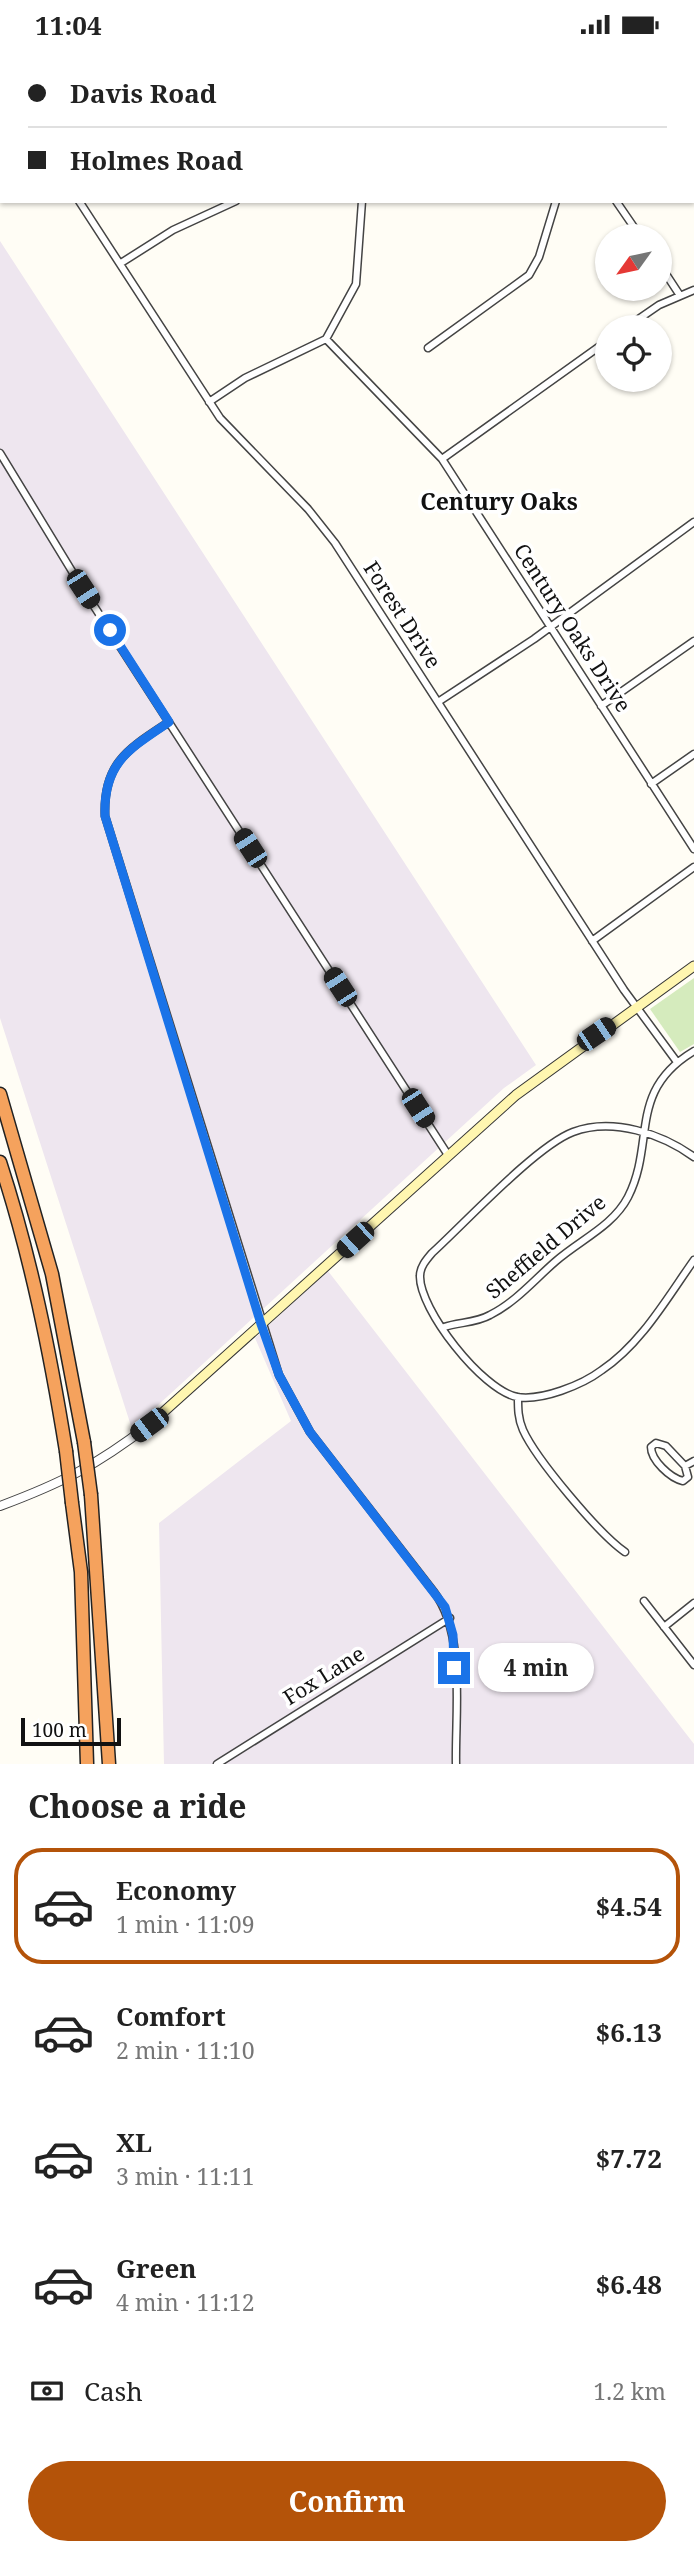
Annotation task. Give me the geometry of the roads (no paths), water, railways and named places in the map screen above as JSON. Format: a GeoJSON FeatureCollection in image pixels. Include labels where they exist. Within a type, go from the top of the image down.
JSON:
{"type":"FeatureCollection","features":[{"type":"Feature","properties":{"kind":"highway"},"geometry":{"type":"LineString","coordinates":[[0,1086],[52,1274],[84,1442],[91,1495],[109,1764]]}},
{"type":"Feature","properties":{"kind":"highway"},"geometry":{"type":"LineString","coordinates":[[0,1094],[12,1131]]}},
{"type":"Feature","properties":{"kind":"highway"},"geometry":{"type":"LineString","coordinates":[[0,1162],[18,1218],[52,1364],[66,1451],[81,1572],[87,1764]]}},
{"type":"Feature","properties":{"kind":"highway"},"geometry":{"type":"LineString","coordinates":[[0,1176],[18,1218]]}},
{"type":"Feature","properties":{"kind":"main road"},"geometry":{"type":"LineString","coordinates":[[149,1425],[449,1155],[563,1058],[694,965]]}},
{"type":"Feature","properties":{"kind":"street","name":"Forest Drive"},"geometry":{"type":"LineString","coordinates":[[80,203],[209,402],[237,439],[324,527],[592,941],[677,1062]]}},
{"type":"Feature","properties":{"kind":"street"},"geometry":{"type":"LineString","coordinates":[[121,263],[173,230],[232,203]]}},
{"type":"Feature","properties":{"kind":"street"},"geometry":{"type":"LineString","coordinates":[[209,402],[245,378],[326,339],[356,284],[362,203]]}},
{"type":"Feature","properties":{"kind":"street"},"geometry":{"type":"LineString","coordinates":[[428,348],[529,275],[537,262],[555,203]]}},
{"type":"Feature","properties":{"kind":"street"},"geometry":{"type":"LineString","coordinates":[[617,203],[632,224]]}},
{"type":"Feature","properties":{"kind":"street"},"geometry":{"type":"LineString","coordinates":[[672,283],[679,294]]}},
{"type":"Feature","properties":{"kind":"street"},"geometry":{"type":"LineString","coordinates":[[646,315],[679,294],[694,290]]}},
{"type":"Feature","properties":{"kind":"street","name":"Century Oaks Drive"},"geometry":{"type":"LineString","coordinates":[[326,339],[442,459],[694,849]]}},
{"type":"Feature","properties":{"kind":"street"},"geometry":{"type":"LineString","coordinates":[[442,459],[595,350]]}},
{"type":"Feature","properties":{"kind":"street"},"geometry":{"type":"LineString","coordinates":[[0,453],[12,477],[449,1155]]}},
{"type":"Feature","properties":{"kind":"street"},"geometry":{"type":"LineString","coordinates":[[438,702],[549,627],[694,522]]}},
{"type":"Feature","properties":{"kind":"street"},"geometry":{"type":"LineString","coordinates":[[601,706],[694,641]]}},
{"type":"Feature","properties":{"kind":"street"},"geometry":{"type":"LineString","coordinates":[[169,722],[132,747],[113,769],[106,791],[105,816],[279,1375],[310,1432],[435,1591],[450,1618],[454,1644],[456,1764]]}},
{"type":"Feature","properties":{"kind":"street"},"geometry":{"type":"LineString","coordinates":[[651,784],[694,754]]}},
{"type":"Feature","properties":{"kind":"street"},"geometry":{"type":"LineString","coordinates":[[592,941],[694,867]]}},
{"type":"Feature","properties":{"kind":"street","name":"Sheffield Drive"},"geometry":{"type":"LineString","coordinates":[[444,1327],[480,1320],[505,1306],[573,1247],[609,1222],[624,1204],[632,1188],[642,1132],[655,1090],[677,1062],[694,1051]]}},
{"type":"Feature","properties":{"kind":"street"},"geometry":{"type":"LineString","coordinates":[[694,1157],[668,1140],[642,1132],[601,1126],[582,1129],[562,1137],[432,1253],[424,1263],[419,1278],[427,1300],[476,1373],[498,1389],[518,1397],[544,1394],[577,1384],[620,1357],[635,1342],[694,1260]]}},
{"type":"Feature","properties":{"kind":"street"},"geometry":{"type":"LineString","coordinates":[[518,1397],[519,1420],[529,1440],[597,1528],[625,1552]]}},
{"type":"Feature","properties":{"kind":"street"},"geometry":{"type":"LineString","coordinates":[[0,1506],[77,1475],[104,1460],[149,1425]]}},
{"type":"Feature","properties":{"kind":"street"},"geometry":{"type":"LineString","coordinates":[[658,1442],[663,1444],[685,1465],[688,1477],[679,1481],[654,1458],[651,1447],[658,1442]]}},
{"type":"Feature","properties":{"kind":"street"},"geometry":{"type":"LineString","coordinates":[[685,1465],[694,1462]]}},
{"type":"Feature","properties":{"kind":"street"},"geometry":{"type":"LineString","coordinates":[[644,1601],[694,1665]]}},
{"type":"Feature","properties":{"kind":"street"},"geometry":{"type":"LineString","coordinates":[[664,1627],[694,1604]]}},
{"type":"Feature","properties":{"kind":"street","name":"Fox Lane"},"geometry":{"type":"LineString","coordinates":[[217,1764],[450,1618]]}},
{"type":"Feature","properties":{"kind":"district","name":"Century Oaks"},"geometry":{"type":"Point","coordinates":[499,502]}}]}
